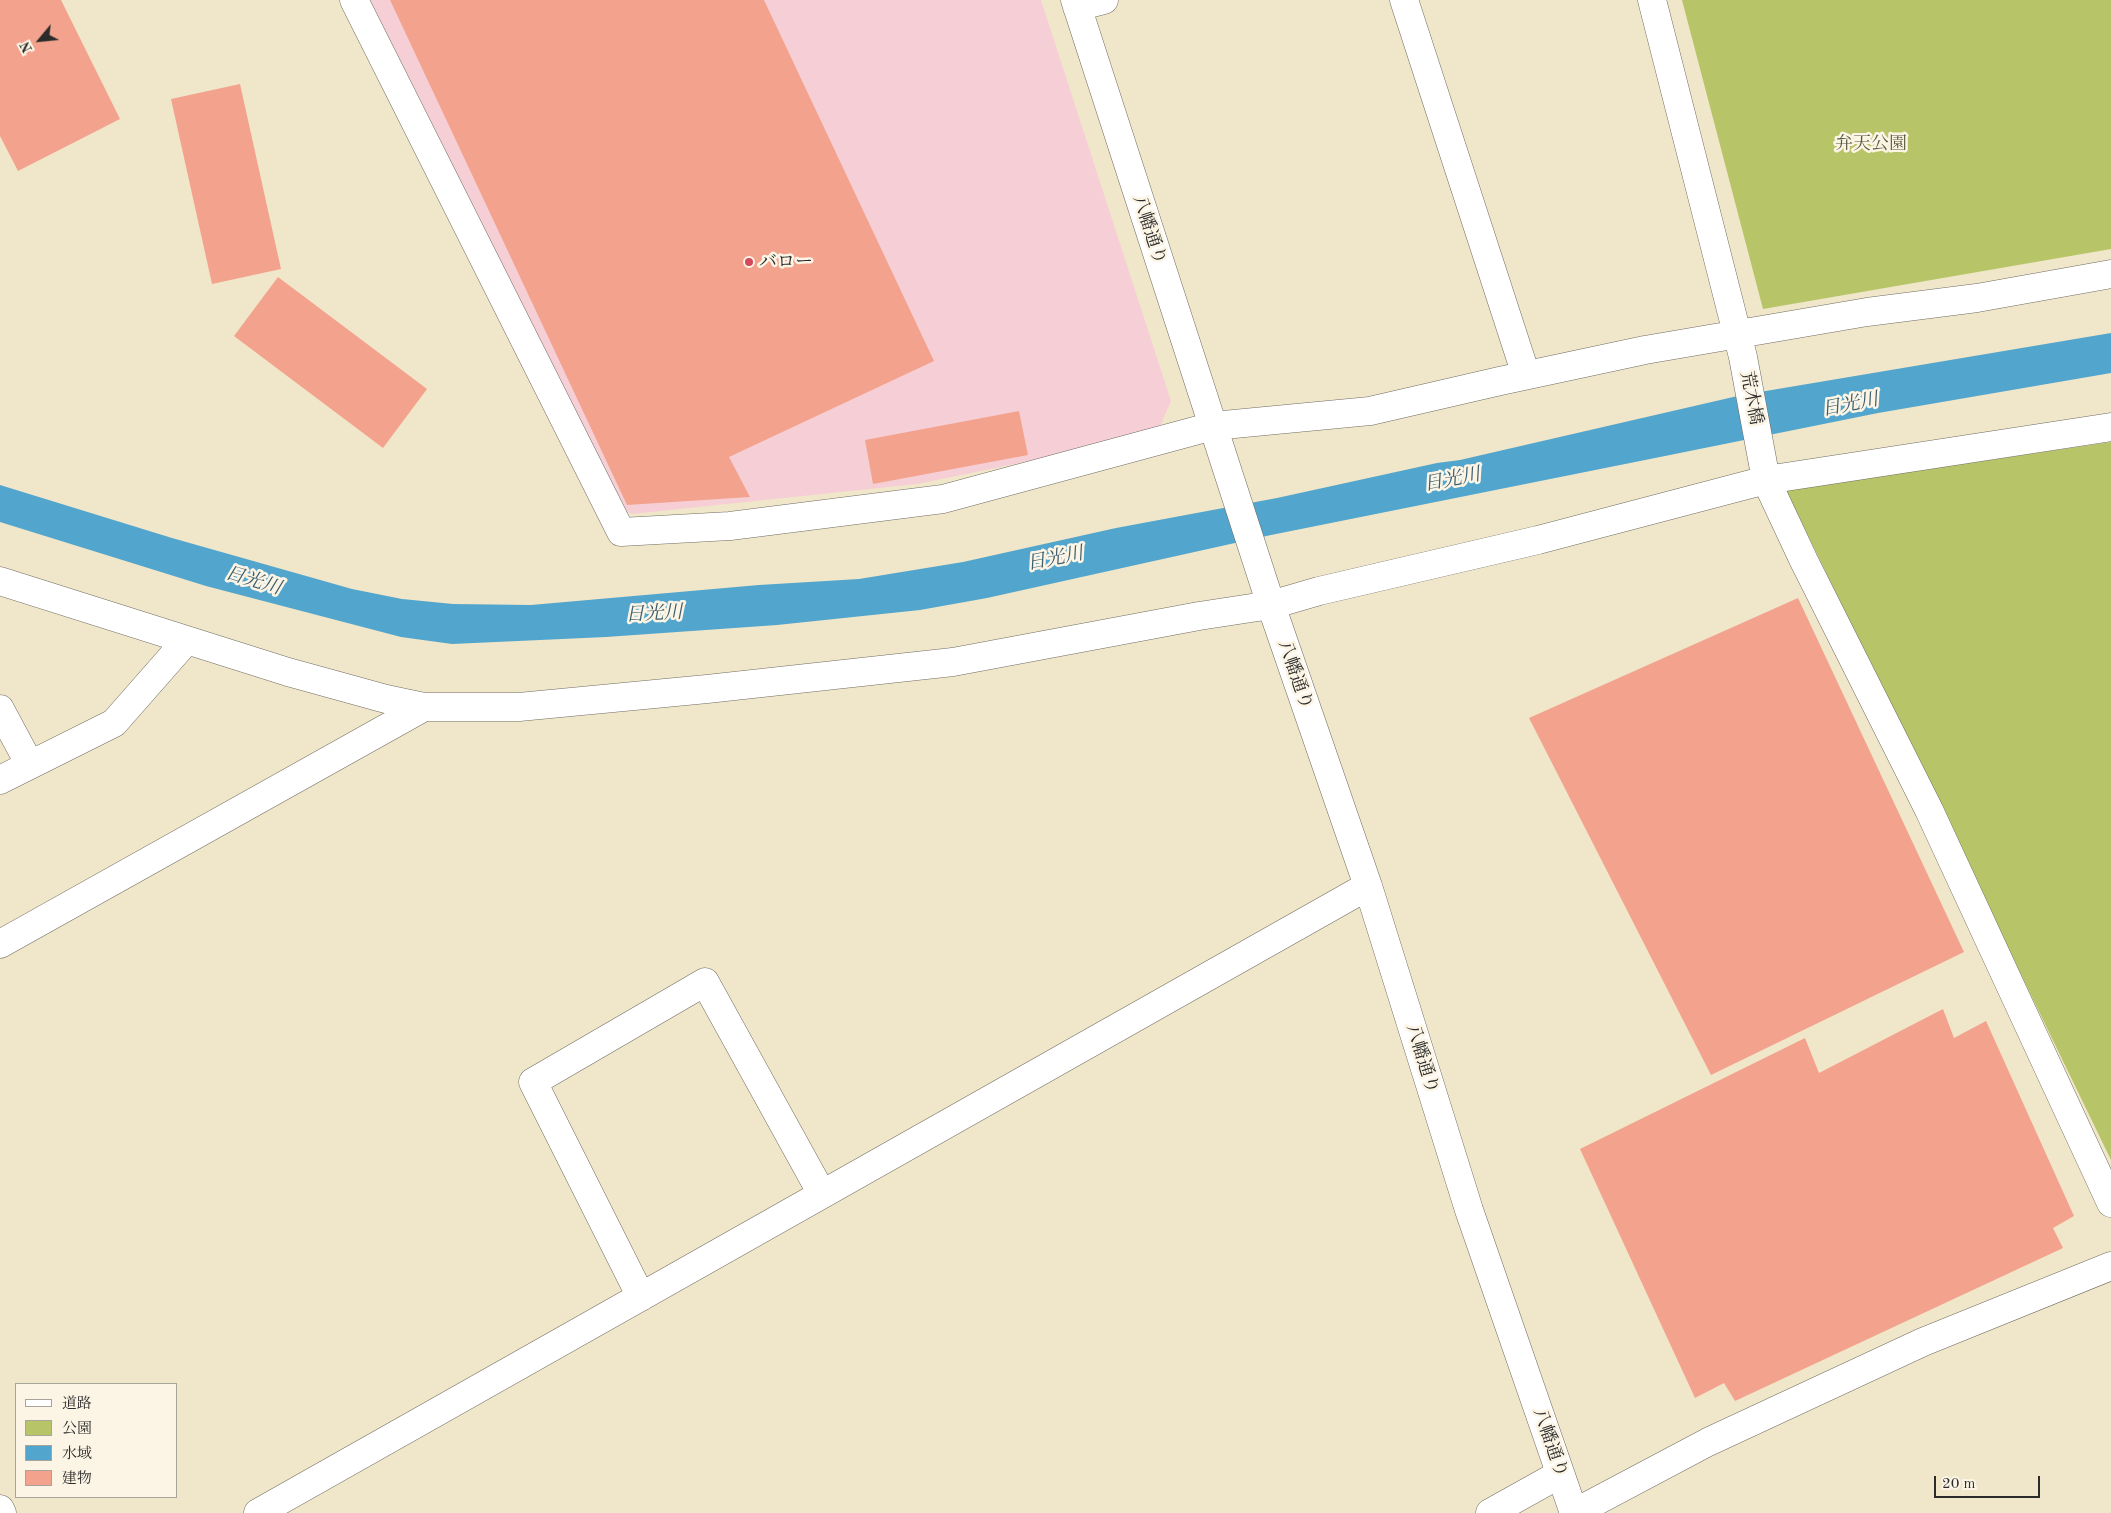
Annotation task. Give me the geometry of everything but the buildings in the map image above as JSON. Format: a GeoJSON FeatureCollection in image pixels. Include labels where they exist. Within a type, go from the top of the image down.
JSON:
{"type":"FeatureCollection","features":[{"type":"Feature","properties":{"kind":"street"},"geometry":{"type":"LineString","coordinates":[[354,0],[621,532],[730,526],[943,498],[1213,426],[1370,412],[1526,375],[1646,350],[1740,346],[1867,312],[1977,298],[2111,274]]}},
{"type":"Feature","properties":{"kind":"street"},"geometry":{"type":"LineString","coordinates":[[1076,3],[1104,0]]}},
{"type":"Feature","properties":{"kind":"street"},"geometry":{"type":"LineString","coordinates":[[1404,0],[1526,375]]}},
{"type":"Feature","properties":{"kind":"street","name":"荒木橋"},"geometry":{"type":"LineString","coordinates":[[1652,0],[1740,346],[1766,480],[1929,810],[2111,1203]]}},
{"type":"Feature","properties":{"kind":"street","name":"八幡通り"},"geometry":{"type":"LineString","coordinates":[[1076,3],[1271,605],[1368,886],[1469,1210],[1574,1513]]}},
{"type":"Feature","properties":{"kind":"street"},"geometry":{"type":"LineString","coordinates":[[0,581],[186,641],[386,699],[424,707],[519,707],[953,662],[1199,616],[1271,605],[1319,591],[1538,540],[1766,480],[2111,426]]}},
{"type":"Feature","properties":{"kind":"street"},"geometry":{"type":"LineString","coordinates":[[0,780],[114,723],[186,641]]}},
{"type":"Feature","properties":{"kind":"street"},"geometry":{"type":"LineString","coordinates":[[0,944],[424,707]]}},
{"type":"Feature","properties":{"kind":"street"},"geometry":{"type":"LineString","coordinates":[[0,709],[30,765]]}},
{"type":"Feature","properties":{"kind":"street"},"geometry":{"type":"LineString","coordinates":[[258,1513],[1368,886]]}},
{"type":"Feature","properties":{"kind":"street"},"geometry":{"type":"LineString","coordinates":[[641,1297],[533,1082],[705,982],[822,1194]]}},
{"type":"Feature","properties":{"kind":"street"},"geometry":{"type":"LineString","coordinates":[[1574,1513],[1708,1442],[1914,1346],[2111,1266]]}},
{"type":"Feature","properties":{"kind":"street"},"geometry":{"type":"LineString","coordinates":[[1490,1513],[1560,1474]]}},
{"type":"Feature","properties":{"kind":"street"},"geometry":{"type":"LineString","coordinates":[[0,1509],[2,1513]]}},
{"type":"Feature","properties":{"kind":"shaded area"},"geometry":{"type":"Polygon","coordinates":[[[367,0],[1041,0],[1171,401],[1159,429],[1049,457],[917,484],[632,514],[616,506],[367,0]]]}},
{"type":"Feature","properties":{"kind":"green space","name":"弁天公園"},"geometry":{"type":"Polygon","coordinates":[[[1682,0],[2111,0],[2111,249],[1763,309],[1682,0]]]}},
{"type":"Feature","properties":{"kind":"green space"},"geometry":{"type":"Polygon","coordinates":[[[2111,442],[2111,1160],[1786,490],[2111,442]]]}},
{"type":"Feature","properties":{"kind":"water","name":"日光川"},"geometry":{"type":"Polygon","coordinates":[[[2111,333],[2111,373],[1878,413],[1271,535],[987,598],[920,610],[777,625],[606,637],[452,644],[401,637],[206,586],[0,522],[0,485],[172,538],[352,589],[402,599],[453,604],[531,605],[759,585],[859,579],[963,562],[1116,528],[1277,498],[1437,463],[1460,460],[1742,395],[2111,333]]]}},
{"type":"Feature","properties":{"kind":"place","name":"バロー"},"geometry":{"type":"Point","coordinates":[749,262]}}]}
